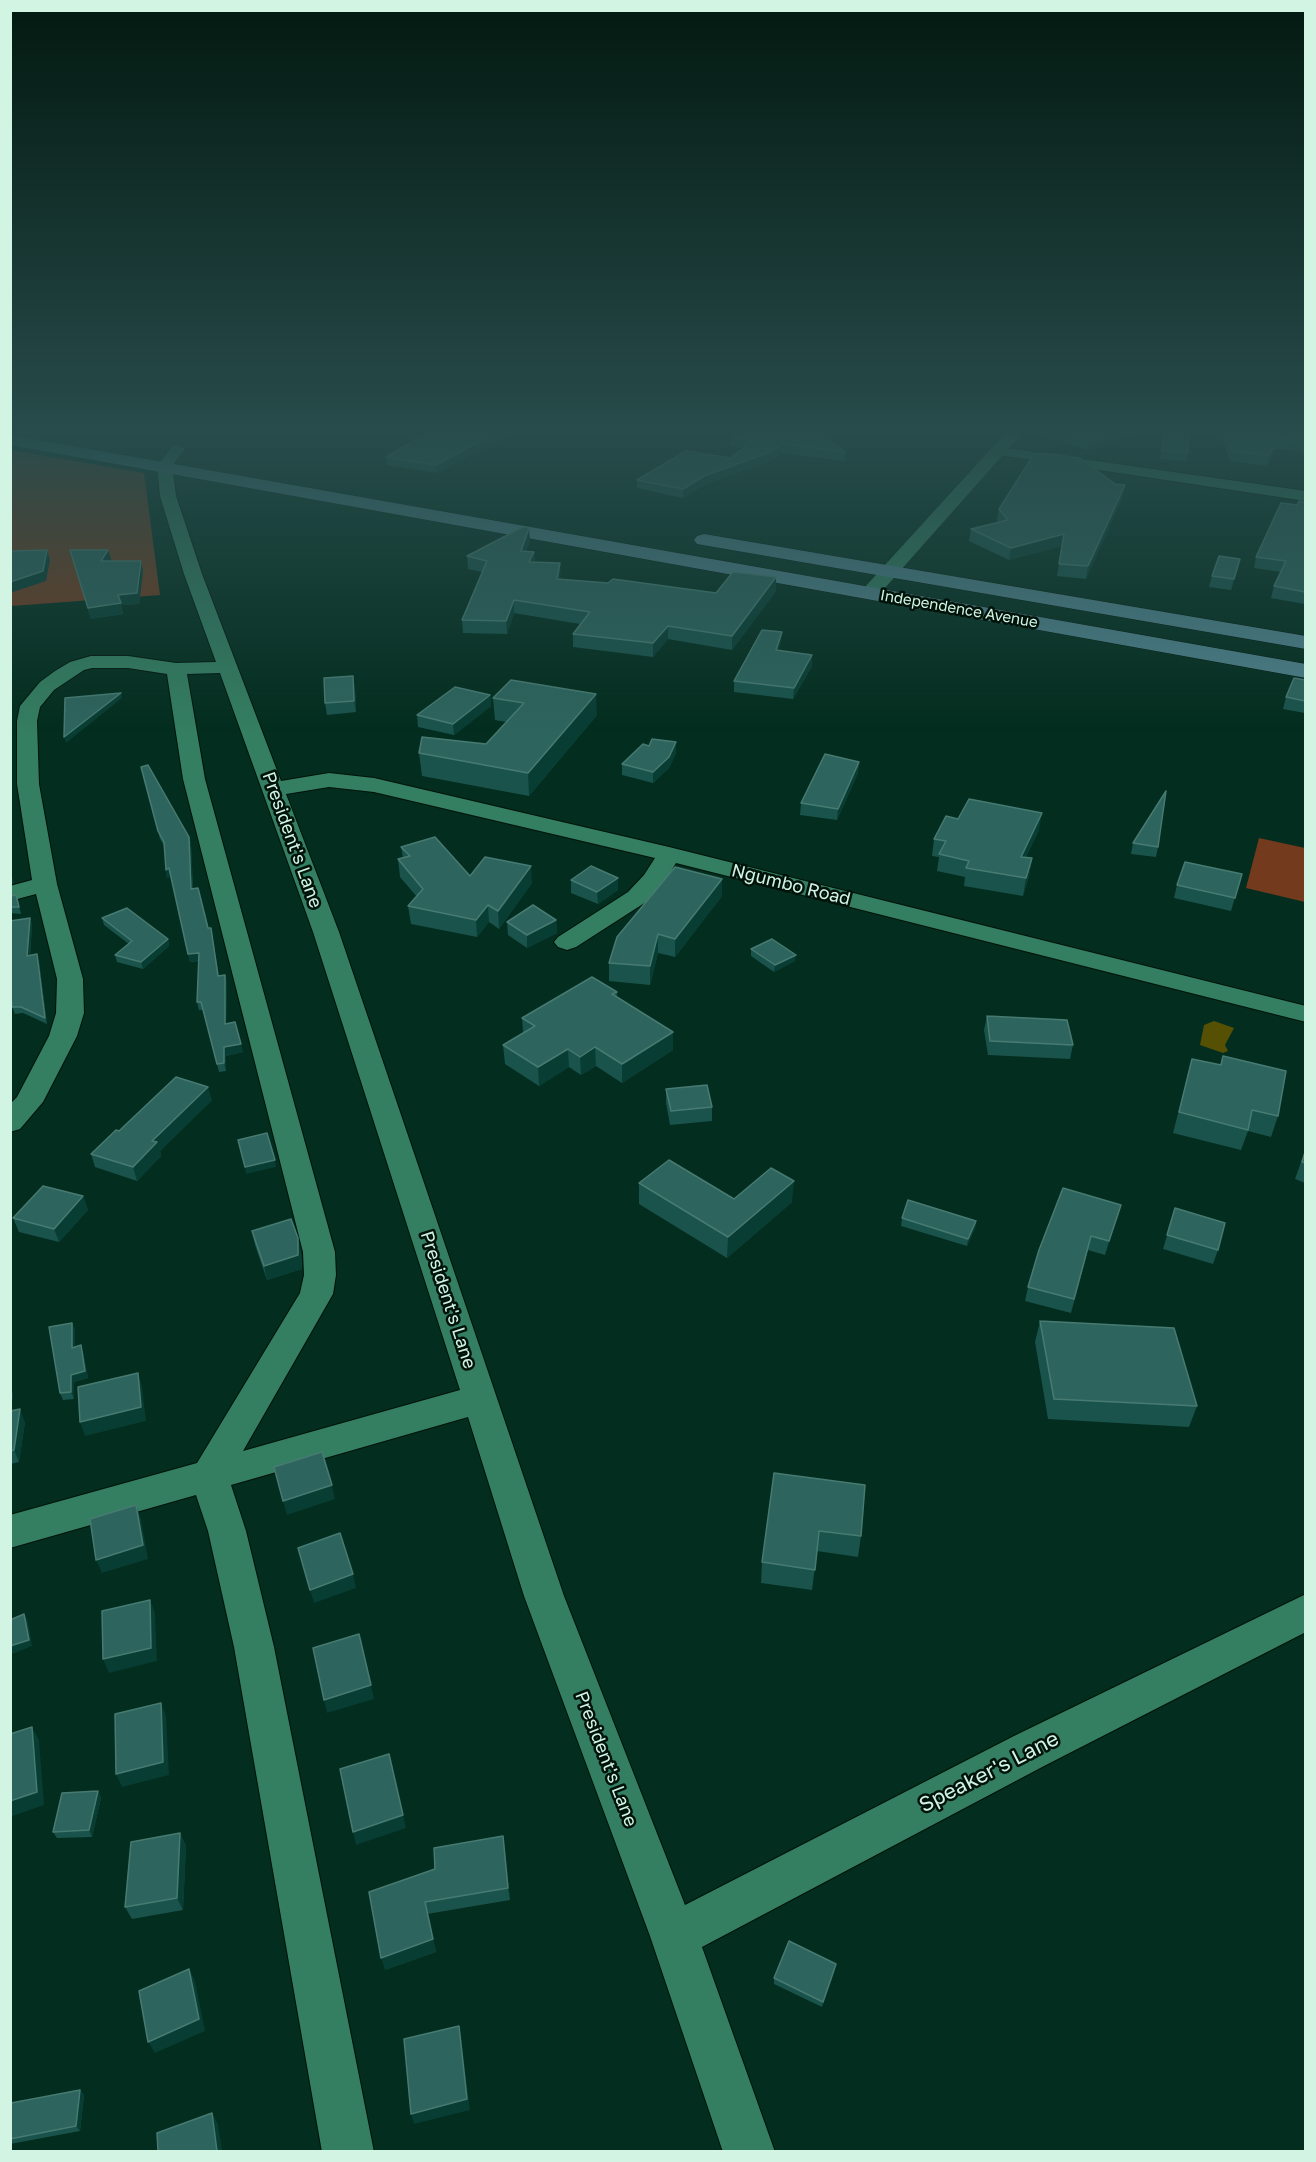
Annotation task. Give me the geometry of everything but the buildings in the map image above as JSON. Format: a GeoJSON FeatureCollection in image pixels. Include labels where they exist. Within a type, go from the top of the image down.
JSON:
{"type":"FeatureCollection","features":[{"type":"Feature","properties":{"kind":"main road","name":"Independence Avenue"},"geometry":{"type":"LineString","coordinates":[[555,531],[870,593],[1305,670]]}},
{"type":"Feature","properties":{"kind":"main road","name":"Independence Avenue"},"geometry":{"type":"LineString","coordinates":[[689,538],[1305,643]]}},
{"type":"Feature","properties":{"kind":"street","name":"President's Lane"},"geometry":{"type":"LineString","coordinates":[[179,531],[193,574],[326,932],[544,1596],[674,1936],[749,2151]]}},
{"type":"Feature","properties":{"kind":"street"},"geometry":{"type":"LineString","coordinates":[[870,593],[928,531]]}},
{"type":"Feature","properties":{"kind":"street"},"geometry":{"type":"LineString","coordinates":[[17,1112],[63,1036],[70,1013],[70,979],[20,795],[27,722],[20,707],[62,675],[77,666],[92,662],[120,662],[176,669],[229,667]]}},
{"type":"Feature","properties":{"kind":"street"},"geometry":{"type":"LineString","coordinates":[[176,669],[194,779],[319,1252],[321,1275],[316,1294],[209,1476],[227,1531],[254,1647],[348,2151]]}},
{"type":"Feature","properties":{"kind":"street","name":"Ngumbo Road"},"geometry":{"type":"LineString","coordinates":[[273,789],[329,780],[374,784],[669,854],[1305,1014]]}},
{"type":"Feature","properties":{"kind":"street"},"geometry":{"type":"LineString","coordinates":[[567,942],[637,897],[654,879],[669,854]]}},
{"type":"Feature","properties":{"kind":"street"},"geometry":{"type":"LineString","coordinates":[[10,894],[45,884]]}},
{"type":"Feature","properties":{"kind":"street"},"geometry":{"type":"LineString","coordinates":[[10,1532],[480,1399]]}},
{"type":"Feature","properties":{"kind":"street","name":"Speaker's Lane"},"geometry":{"type":"LineString","coordinates":[[674,1936],[1029,1751],[1305,1612]]}},
{"type":"Feature","properties":{"kind":"shaded area"},"geometry":{"type":"Polygon","coordinates":[[[11,531],[152,531],[160,595],[11,606],[11,531]]]}},
{"type":"Feature","properties":{"kind":"shaded area"},"geometry":{"type":"Polygon","coordinates":[[[1259,838],[1305,848],[1305,902],[1246,888],[1259,838]]]}},
{"type":"Feature","properties":{"kind":"shaded area"},"geometry":{"type":"Polygon","coordinates":[[[1214,1021],[1234,1028],[1225,1045],[1228,1051],[1223,1053],[1200,1045],[1204,1025],[1214,1021]]]}}]}
